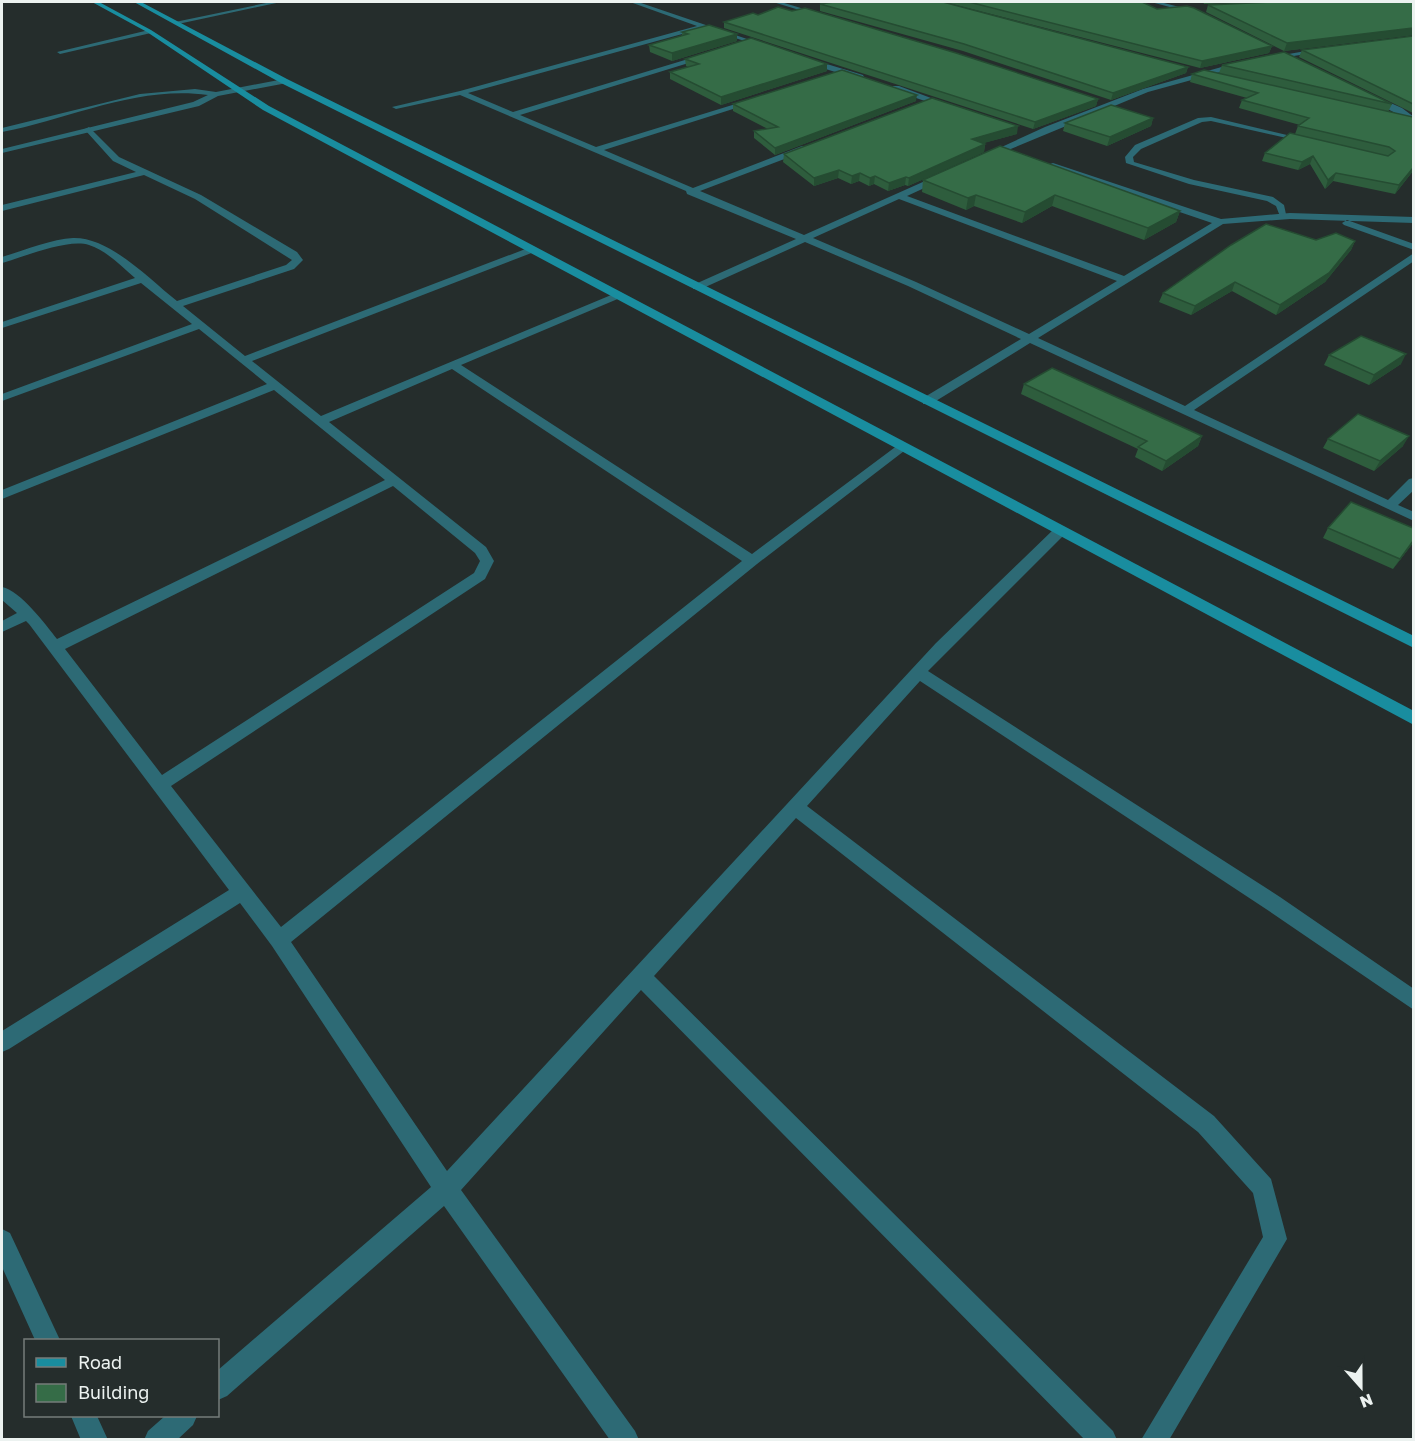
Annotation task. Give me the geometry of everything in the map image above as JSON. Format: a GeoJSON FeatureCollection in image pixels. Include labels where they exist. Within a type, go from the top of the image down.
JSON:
{"type":"FeatureCollection","features":[{"type":"Feature","properties":{"kind":"main road"},"geometry":{"type":"LineString","coordinates":[[95,2],[149,32],[266,108],[1413,719]]}},
{"type":"Feature","properties":{"kind":"main road"},"geometry":{"type":"LineString","coordinates":[[137,2],[284,81],[1413,643]]}},
{"type":"Feature","properties":{"kind":"street"},"geometry":{"type":"LineString","coordinates":[[178,22],[278,2]]}},
{"type":"Feature","properties":{"kind":"street"},"geometry":{"type":"LineString","coordinates":[[633,2],[774,49]]}},
{"type":"Feature","properties":{"kind":"street"},"geometry":{"type":"LineString","coordinates":[[776,2],[833,18]]}},
{"type":"Feature","properties":{"kind":"street"},"geometry":{"type":"LineString","coordinates":[[1154,2],[1183,8],[1205,16]]}},
{"type":"Feature","properties":{"kind":"street"},"geometry":{"type":"LineString","coordinates":[[1183,8],[1205,7]]}},
{"type":"Feature","properties":{"kind":"street"},"geometry":{"type":"LineString","coordinates":[[396,107],[460,93],[704,26]]}},
{"type":"Feature","properties":{"kind":"street"},"geometry":{"type":"LineString","coordinates":[[740,45],[752,41]]}},
{"type":"Feature","properties":{"kind":"street"},"geometry":{"type":"LineString","coordinates":[[1272,50],[1302,65]]}},
{"type":"Feature","properties":{"kind":"street"},"geometry":{"type":"LineString","coordinates":[[1261,59],[1328,50]]}},
{"type":"Feature","properties":{"kind":"street"},"geometry":{"type":"LineString","coordinates":[[513,115],[717,52]]}},
{"type":"Feature","properties":{"kind":"street"},"geometry":{"type":"LineString","coordinates":[[796,56],[864,78]]}},
{"type":"Feature","properties":{"kind":"street"},"geometry":{"type":"LineString","coordinates":[[972,163],[1034,135],[1111,105],[1202,72],[1250,62]]}},
{"type":"Feature","properties":{"kind":"street"},"geometry":{"type":"LineString","coordinates":[[1191,69],[1225,78]]}},
{"type":"Feature","properties":{"kind":"street"},"geometry":{"type":"LineString","coordinates":[[830,75],[842,71]]}},
{"type":"Feature","properties":{"kind":"street"},"geometry":{"type":"LineString","coordinates":[[2,151],[196,104],[216,94],[284,81]]}},
{"type":"Feature","properties":{"kind":"street"},"geometry":{"type":"LineString","coordinates":[[887,86],[955,108]]}},
{"type":"Feature","properties":{"kind":"street"},"geometry":{"type":"LineString","coordinates":[[2,130],[153,95],[193,90],[216,94]]}},
{"type":"Feature","properties":{"kind":"street"},"geometry":{"type":"LineString","coordinates":[[460,93],[912,284],[1413,517]]}},
{"type":"Feature","properties":{"kind":"street"},"geometry":{"type":"LineString","coordinates":[[1363,93],[1400,110],[1413,122]]}},
{"type":"Feature","properties":{"kind":"street"},"geometry":{"type":"LineString","coordinates":[[596,150],[764,96]]}},
{"type":"Feature","properties":{"kind":"street"},"geometry":{"type":"LineString","coordinates":[[921,104],[932,100]]}},
{"type":"Feature","properties":{"kind":"street"},"geometry":{"type":"LineString","coordinates":[[1100,102],[1111,105]]}},
{"type":"Feature","properties":{"kind":"street"},"geometry":{"type":"LineString","coordinates":[[1392,118],[1413,122]]}},
{"type":"Feature","properties":{"kind":"street"},"geometry":{"type":"LineString","coordinates":[[89,129],[116,159],[198,197],[293,254],[298,260],[290,267],[175,305]]}},
{"type":"Feature","properties":{"kind":"street"},"geometry":{"type":"LineString","coordinates":[[1023,131],[1034,135]]}},
{"type":"Feature","properties":{"kind":"street"},"geometry":{"type":"LineString","coordinates":[[690,192],[811,146]]}},
{"type":"Feature","properties":{"kind":"street"},"geometry":{"type":"LineString","coordinates":[[1003,149],[1014,152]]}},
{"type":"Feature","properties":{"kind":"street"},"geometry":{"type":"LineString","coordinates":[[1047,163],[1220,222]]}},
{"type":"Feature","properties":{"kind":"street"},"geometry":{"type":"LineString","coordinates":[[697,286],[951,172]]}},
{"type":"Feature","properties":{"kind":"street"},"geometry":{"type":"LineString","coordinates":[[2,208],[142,173]]}},
{"type":"Feature","properties":{"kind":"street"},"geometry":{"type":"LineString","coordinates":[[899,196],[1124,280]]}},
{"type":"Feature","properties":{"kind":"street"},"geometry":{"type":"LineString","coordinates":[[927,401],[1220,222],[1238,218],[1284,217],[1413,220]]}},
{"type":"Feature","properties":{"kind":"street"},"geometry":{"type":"LineString","coordinates":[[1333,218],[1413,247]]}},
{"type":"Feature","properties":{"kind":"street"},"geometry":{"type":"LineString","coordinates":[[2,260],[51,245],[71,242],[91,242],[109,252],[481,550],[487,561],[480,576],[160,785]]}},
{"type":"Feature","properties":{"kind":"street"},"geometry":{"type":"LineString","coordinates":[[244,360],[531,250]]}},
{"type":"Feature","properties":{"kind":"street"},"geometry":{"type":"LineString","coordinates":[[1185,411],[1413,256]]}},
{"type":"Feature","properties":{"kind":"street"},"geometry":{"type":"LineString","coordinates":[[2,325],[142,279]]}},
{"type":"Feature","properties":{"kind":"street"},"geometry":{"type":"LineString","coordinates":[[320,421],[616,296]]}},
{"type":"Feature","properties":{"kind":"street"},"geometry":{"type":"LineString","coordinates":[[2,398],[200,325]]}},
{"type":"Feature","properties":{"kind":"street"},"geometry":{"type":"LineString","coordinates":[[453,365],[752,561]]}},
{"type":"Feature","properties":{"kind":"street"},"geometry":{"type":"LineString","coordinates":[[2,495],[275,385]]}},
{"type":"Feature","properties":{"kind":"street"},"geometry":{"type":"LineString","coordinates":[[279,940],[752,561],[902,448]]}},
{"type":"Feature","properties":{"kind":"street"},"geometry":{"type":"LineString","coordinates":[[55,647],[394,481]]}},
{"type":"Feature","properties":{"kind":"street"},"geometry":{"type":"LineString","coordinates":[[1389,506],[1413,482]]}},
{"type":"Feature","properties":{"kind":"street"},"geometry":{"type":"LineString","coordinates":[[219,1386],[446,1189],[918,672],[1059,532]]}},
{"type":"Feature","properties":{"kind":"street"},"geometry":{"type":"LineString","coordinates":[[2,592],[28,614],[55,647],[279,940],[446,1189],[626,1440]]}},
{"type":"Feature","properties":{"kind":"street"},"geometry":{"type":"LineString","coordinates":[[2,627],[28,614]]}},
{"type":"Feature","properties":{"kind":"street"},"geometry":{"type":"LineString","coordinates":[[918,672],[1273,903],[1413,1001]]}},
{"type":"Feature","properties":{"kind":"street"},"geometry":{"type":"LineString","coordinates":[[795,807],[1206,1124],[1263,1187],[1275,1239],[1154,1440]]}},
{"type":"Feature","properties":{"kind":"street"},"geometry":{"type":"LineString","coordinates":[[2,1042],[242,892]]}},
{"type":"Feature","properties":{"kind":"street"},"geometry":{"type":"LineString","coordinates":[[641,977],[1104,1440]]}},
{"type":"Feature","properties":{"kind":"street"},"geometry":{"type":"LineString","coordinates":[[2,1241],[47,1339]]}},
{"type":"Feature","properties":{"kind":"street"},"geometry":{"type":"LineString","coordinates":[[84,1417],[95,1440]]}},
{"type":"Feature","properties":{"kind":"street"},"geometry":{"type":"LineString","coordinates":[[157,1440],[183,1417]]}},
{"type":"Feature","properties":{"kind":"lane"},"geometry":{"type":"LineString","coordinates":[[60,52],[149,32]]}},
{"type":"Feature","properties":{"kind":"lane"},"geometry":{"type":"LineString","coordinates":[[1284,217],[1280,205],[1270,198],[1151,170],[1130,163],[1129,157],[1138,147],[1201,120],[1211,119],[1316,143]]}},
{"type":"Feature","properties":{"kind":"building"},"geometry":{"type":"Polygon","coordinates":[[[943,2],[1188,67],[1113,93],[964,44],[820,4],[943,2]]]}},
{"type":"Feature","properties":{"kind":"building"},"geometry":{"type":"Polygon","coordinates":[[[969,2],[1142,2],[1157,9],[1187,6],[1272,46],[1202,61],[969,2]]]}},
{"type":"Feature","properties":{"kind":"building"},"geometry":{"type":"Polygon","coordinates":[[[1273,2],[1413,2],[1413,28],[1287,43],[1208,5],[1273,2]]]}},
{"type":"Feature","properties":{"kind":"building"},"geometry":{"type":"Polygon","coordinates":[[[778,7],[792,11],[805,8],[956,53],[1098,99],[1035,122],[724,22],[753,13],[758,15],[778,7]]]}},
{"type":"Feature","properties":{"kind":"building"},"geometry":{"type":"Polygon","coordinates":[[[709,25],[737,34],[672,53],[649,45],[688,34],[682,32],[709,25]]]}},
{"type":"Feature","properties":{"kind":"building"},"geometry":{"type":"Polygon","coordinates":[[[1413,36],[1413,104],[1302,50],[1413,36]]]}},
{"type":"Feature","properties":{"kind":"building"},"geometry":{"type":"Polygon","coordinates":[[[751,38],[827,64],[721,97],[670,72],[699,64],[685,59],[751,38]]]}},
{"type":"Feature","properties":{"kind":"building"},"geometry":{"type":"Polygon","coordinates":[[[1284,52],[1392,104],[1222,65],[1284,52]]]}},
{"type":"Feature","properties":{"kind":"building"},"geometry":{"type":"Polygon","coordinates":[[[842,70],[917,95],[775,148],[754,131],[778,127],[733,104],[842,70]]]}},
{"type":"Feature","properties":{"kind":"building"},"geometry":{"type":"Polygon","coordinates":[[[1204,70],[1413,117],[1413,168],[1399,185],[1336,173],[1328,180],[1313,156],[1302,162],[1265,153],[1290,133],[1388,156],[1395,151],[1389,147],[1298,126],[1309,118],[1242,100],[1258,93],[1192,74],[1204,70]]]}},
{"type":"Feature","properties":{"kind":"building"},"geometry":{"type":"Polygon","coordinates":[[[932,98],[1018,126],[972,139],[985,144],[909,178],[889,183],[875,176],[870,178],[860,173],[852,176],[839,170],[814,178],[784,154],[932,98]]]}},
{"type":"Feature","properties":{"kind":"building"},"geometry":{"type":"Polygon","coordinates":[[[1111,105],[1153,118],[1110,137],[1065,123],[1111,105]]]}},
{"type":"Feature","properties":{"kind":"building"},"geometry":{"type":"Polygon","coordinates":[[[1000,146],[1180,211],[1148,228],[1055,195],[1025,212],[976,195],[968,198],[923,180],[1000,146]]]}},
{"type":"Feature","properties":{"kind":"building"},"geometry":{"type":"Polygon","coordinates":[[[1266,224],[1316,240],[1336,233],[1355,241],[1329,273],[1280,305],[1235,282],[1195,306],[1163,293],[1231,245],[1266,224]]]}},
{"type":"Feature","properties":{"kind":"building"},"geometry":{"type":"Polygon","coordinates":[[[1361,336],[1406,354],[1374,375],[1329,355],[1361,336]]]}},
{"type":"Feature","properties":{"kind":"building"},"geometry":{"type":"Polygon","coordinates":[[[1052,368],[1202,436],[1166,461],[1138,447],[1147,441],[1024,384],[1052,368]]]}},
{"type":"Feature","properties":{"kind":"building"},"geometry":{"type":"Polygon","coordinates":[[[1358,414],[1409,436],[1380,461],[1328,439],[1358,414]]]}},
{"type":"Feature","properties":{"kind":"building"},"geometry":{"type":"Polygon","coordinates":[[[1351,502],[1413,528],[1413,541],[1400,559],[1328,528],[1351,502]]]}}]}
